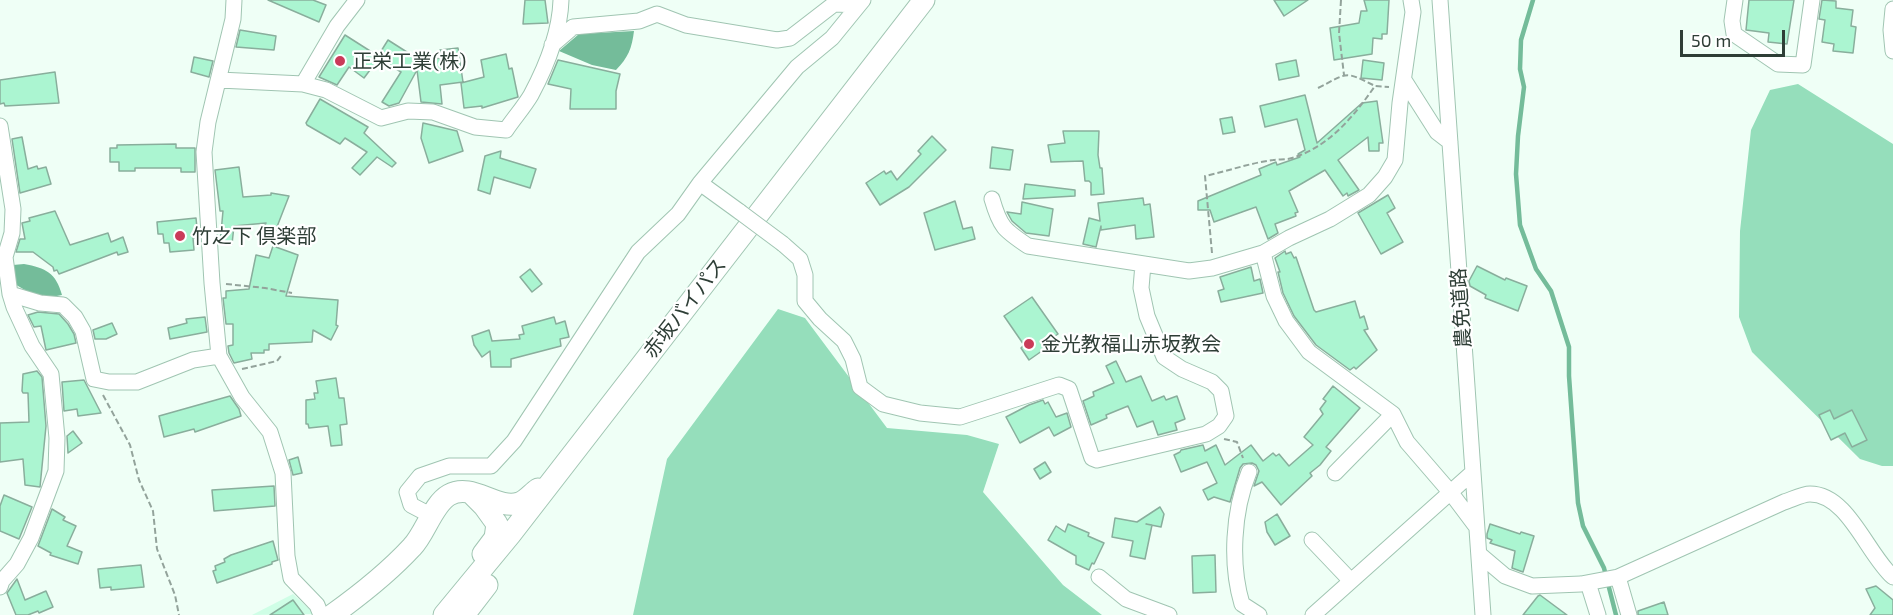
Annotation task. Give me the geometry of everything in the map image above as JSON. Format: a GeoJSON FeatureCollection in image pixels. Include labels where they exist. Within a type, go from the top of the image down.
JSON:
{"type":"FeatureCollection","features":[{"type":"Feature","properties":{"kind":"highway","name":"赤坂バイパス"},"geometry":{"type":"LineString","coordinates":[[444,615],[510,535],[924,0]]}},
{"type":"Feature","properties":{"kind":"highway","name":"赤坂バイパス"},"geometry":{"type":"LineString","coordinates":[[454,615],[934,0]]}},
{"type":"Feature","properties":{"kind":"highway"},"geometry":{"type":"LineString","coordinates":[[332,615],[361,595],[414,546],[448,495],[460,492],[471,493],[490,497],[506,504],[521,502],[555,476]]}},
{"type":"Feature","properties":{"kind":"highway"},"geometry":{"type":"LineString","coordinates":[[437,615],[495,538],[497,524],[471,493]]}},
{"type":"Feature","properties":{"kind":"highway"},"geometry":{"type":"LineString","coordinates":[[464,615],[501,567],[522,529]]}},
{"type":"Feature","properties":{"kind":"street"},"geometry":{"type":"LineString","coordinates":[[234,0],[233,20],[208,123],[204,152],[219,356],[242,397],[270,432],[283,474],[287,556],[291,578],[317,605],[321,615]]}},
{"type":"Feature","properties":{"kind":"street"},"geometry":{"type":"LineString","coordinates":[[303,84],[337,26],[357,0]]}},
{"type":"Feature","properties":{"kind":"street"},"geometry":{"type":"LineString","coordinates":[[219,80],[303,84],[326,90],[381,118],[408,111],[433,112],[475,127],[506,130],[531,96],[552,45],[560,17],[561,0]]}},
{"type":"Feature","properties":{"kind":"street"},"geometry":{"type":"LineString","coordinates":[[992,199],[998,221],[1008,233],[1028,246],[1189,271],[1214,268],[1263,253],[1330,219],[1369,195],[1385,177],[1395,160],[1413,12],[1411,0]]}},
{"type":"Feature","properties":{"kind":"street","name":"農免道路"},"geometry":{"type":"LineString","coordinates":[[1440,0],[1483,615]]}},
{"type":"Feature","properties":{"kind":"street"},"geometry":{"type":"LineString","coordinates":[[1735,0],[1732,21],[1734,34],[1778,64],[1803,65],[1812,0]]}},
{"type":"Feature","properties":{"kind":"street"},"geometry":{"type":"LineString","coordinates":[[552,45],[573,27],[639,21],[657,14],[686,25],[777,40],[790,38],[834,4],[861,3]]}},
{"type":"Feature","properties":{"kind":"street"},"geometry":{"type":"LineString","coordinates":[[432,516],[411,506],[407,492],[420,476],[449,466],[491,466],[514,441],[638,252],[678,214],[700,183],[797,67],[832,38],[861,3]]}},
{"type":"Feature","properties":{"kind":"street"},"geometry":{"type":"LineString","coordinates":[[1893,9],[1891,30],[1893,51]]}},
{"type":"Feature","properties":{"kind":"street"},"geometry":{"type":"LineString","coordinates":[[1403,84],[1437,132],[1450,142]]}},
{"type":"Feature","properties":{"kind":"street"},"geometry":{"type":"LineString","coordinates":[[0,126],[13,209],[12,232],[3,255],[10,294],[32,346],[51,374],[57,438],[56,471],[31,538],[17,564],[2,580],[0,587]]}},
{"type":"Feature","properties":{"kind":"street"},"geometry":{"type":"LineString","coordinates":[[700,183],[801,259],[805,275],[805,301],[820,319],[844,341],[853,358],[861,387],[883,404],[920,413],[960,417],[1059,385],[1069,389],[1092,458],[1097,460],[1206,434],[1219,426],[1226,416],[1221,391],[1212,382],[1182,369],[1164,357],[1147,316],[1141,288],[1143,264]]}},
{"type":"Feature","properties":{"kind":"street"},"geometry":{"type":"LineString","coordinates":[[1263,253],[1274,296],[1287,321],[1309,351],[1393,414],[1407,442],[1476,526]]}},
{"type":"Feature","properties":{"kind":"street"},"geometry":{"type":"LineString","coordinates":[[10,294],[40,303],[63,304],[75,317],[83,331],[94,379],[109,382],[137,382],[193,360],[219,356]]}},
{"type":"Feature","properties":{"kind":"street"},"geometry":{"type":"LineString","coordinates":[[1335,474],[1393,414]]}},
{"type":"Feature","properties":{"kind":"street"},"geometry":{"type":"LineString","coordinates":[[1249,472],[1241,491],[1235,517],[1237,586],[1242,604],[1241,610],[1259,615]]}},
{"type":"Feature","properties":{"kind":"street"},"geometry":{"type":"LineString","coordinates":[[1313,615],[1472,473]]}},
{"type":"Feature","properties":{"kind":"street"},"geometry":{"type":"LineString","coordinates":[[1479,554],[1505,576],[1532,586],[1591,582],[1615,577],[1784,502],[1809,494],[1829,498],[1848,515],[1860,535],[1893,577]]}},
{"type":"Feature","properties":{"kind":"street"},"geometry":{"type":"LineString","coordinates":[[1312,540],[1351,581]]}},
{"type":"Feature","properties":{"kind":"street"},"geometry":{"type":"LineString","coordinates":[[1099,577],[1126,599],[1169,615]]}},
{"type":"Feature","properties":{"kind":"street"},"geometry":{"type":"LineString","coordinates":[[1615,577],[1629,615]]}},
{"type":"Feature","properties":{"kind":"street"},"geometry":{"type":"LineString","coordinates":[[1591,582],[1598,615]]}},
{"type":"Feature","properties":{"kind":"path"},"geometry":{"type":"LineString","coordinates":[[1341,0],[1339,33],[1344,75]]}},
{"type":"Feature","properties":{"kind":"path"},"geometry":{"type":"LineString","coordinates":[[1318,88],[1344,75],[1353,75],[1375,86],[1403,84]]}},
{"type":"Feature","properties":{"kind":"path"},"geometry":{"type":"LineString","coordinates":[[1214,268],[1205,176],[1273,160],[1292,158],[1318,145],[1340,130],[1375,86]]}},
{"type":"Feature","properties":{"kind":"path"},"geometry":{"type":"LineString","coordinates":[[212,283],[292,293]]}},
{"type":"Feature","properties":{"kind":"path"},"geometry":{"type":"LineString","coordinates":[[228,373],[277,361],[281,356]]}},
{"type":"Feature","properties":{"kind":"path"},"geometry":{"type":"LineString","coordinates":[[94,379],[130,445],[139,480],[153,511],[157,549],[175,596],[179,615]]}},
{"type":"Feature","properties":{"kind":"path"},"geometry":{"type":"LineString","coordinates":[[1206,434],[1237,442],[1249,472]]}},
{"type":"Feature","properties":{"kind":"shaded area"},"geometry":{"type":"Polygon","coordinates":[[[634,31],[629,52],[616,70],[592,65],[559,51],[579,34],[634,31]]]}},
{"type":"Feature","properties":{"kind":"shaded area"},"geometry":{"type":"Polygon","coordinates":[[[1798,84],[1893,144],[1893,466],[1882,466],[1860,459],[1752,352],[1739,317],[1740,231],[1751,130],[1770,90],[1798,84]]]}},
{"type":"Feature","properties":{"kind":"shaded area"},"geometry":{"type":"Polygon","coordinates":[[[24,264],[38,267],[49,273],[57,281],[62,295],[40,299],[13,283],[13,265],[24,264]]]}},
{"type":"Feature","properties":{"kind":"shaded area"},"geometry":{"type":"Polygon","coordinates":[[[778,309],[805,318],[887,428],[967,435],[999,444],[983,492],[1063,585],[1102,615],[633,615],[667,459],[778,309]]]}},
{"type":"Feature","properties":{"kind":"shaded area"},"geometry":{"type":"Polygon","coordinates":[[[293,594],[314,614],[252,615],[293,594]]]}},
{"type":"Feature","properties":{"kind":"building"},"geometry":{"type":"Polygon","coordinates":[[[268,0],[313,0],[326,5],[319,22],[268,0]]]}},
{"type":"Feature","properties":{"kind":"building"},"geometry":{"type":"Polygon","coordinates":[[[525,0],[545,0],[548,23],[523,24],[525,0]]]}},
{"type":"Feature","properties":{"kind":"building"},"geometry":{"type":"Polygon","coordinates":[[[1274,0],[1308,0],[1284,16],[1274,0]]]}},
{"type":"Feature","properties":{"kind":"building"},"geometry":{"type":"Polygon","coordinates":[[[1364,0],[1389,0],[1387,34],[1382,34],[1382,39],[1373,38],[1372,54],[1334,60],[1330,28],[1359,23],[1361,11],[1367,11],[1364,0]]]}},
{"type":"Feature","properties":{"kind":"building"},"geometry":{"type":"Polygon","coordinates":[[[1749,0],[1794,0],[1787,44],[1768,42],[1769,33],[1746,30],[1749,0]]]}},
{"type":"Feature","properties":{"kind":"building"},"geometry":{"type":"Polygon","coordinates":[[[1822,0],[1836,1],[1836,8],[1853,10],[1851,26],[1856,27],[1853,53],[1833,51],[1834,44],[1822,42],[1825,20],[1819,19],[1822,0]]]}},
{"type":"Feature","properties":{"kind":"building"},"geometry":{"type":"Polygon","coordinates":[[[240,30],[276,36],[274,50],[236,47],[240,30]]]}},
{"type":"Feature","properties":{"kind":"building"},"geometry":{"type":"Polygon","coordinates":[[[345,35],[378,56],[388,40],[421,61],[441,58],[440,50],[458,48],[463,82],[440,85],[442,104],[421,102],[417,70],[399,103],[389,106],[382,102],[401,72],[382,60],[376,69],[373,66],[364,78],[349,67],[337,85],[319,77],[345,35]]]}},
{"type":"Feature","properties":{"kind":"building"},"geometry":{"type":"Polygon","coordinates":[[[506,54],[509,69],[512,68],[518,97],[482,108],[482,106],[464,108],[461,83],[484,77],[481,60],[506,54]]]}},
{"type":"Feature","properties":{"kind":"building"},"geometry":{"type":"Polygon","coordinates":[[[194,57],[213,61],[209,77],[191,72],[194,57]]]}},
{"type":"Feature","properties":{"kind":"building"},"geometry":{"type":"Polygon","coordinates":[[[558,60],[620,74],[616,91],[616,109],[570,109],[571,89],[548,84],[558,60]]]}},
{"type":"Feature","properties":{"kind":"building"},"geometry":{"type":"Polygon","coordinates":[[[1296,60],[1299,76],[1279,80],[1276,64],[1296,60]]]}},
{"type":"Feature","properties":{"kind":"building"},"geometry":{"type":"Polygon","coordinates":[[[1363,60],[1384,63],[1382,80],[1361,78],[1363,60]]]}},
{"type":"Feature","properties":{"kind":"building"},"geometry":{"type":"Polygon","coordinates":[[[55,72],[59,103],[5,106],[4,103],[0,104],[0,80],[55,72]]]}},
{"type":"Feature","properties":{"kind":"building"},"geometry":{"type":"Polygon","coordinates":[[[1305,95],[1317,143],[1362,103],[1377,101],[1383,143],[1379,143],[1379,151],[1369,151],[1368,137],[1338,160],[1359,190],[1343,196],[1325,170],[1289,191],[1298,212],[1295,213],[1296,216],[1275,224],[1278,233],[1268,239],[1256,207],[1214,222],[1210,210],[1198,210],[1198,201],[1261,175],[1259,169],[1276,162],[1277,165],[1300,157],[1298,154],[1305,150],[1297,119],[1265,127],[1260,106],[1305,95]]]}},
{"type":"Feature","properties":{"kind":"building"},"geometry":{"type":"Polygon","coordinates":[[[320,99],[368,127],[364,133],[396,163],[392,167],[377,157],[360,175],[352,168],[367,152],[345,138],[340,144],[307,125],[320,99]]]}},
{"type":"Feature","properties":{"kind":"building"},"geometry":{"type":"Polygon","coordinates":[[[1232,117],[1235,132],[1223,134],[1220,119],[1232,117]]]}},
{"type":"Feature","properties":{"kind":"building"},"geometry":{"type":"Polygon","coordinates":[[[423,123],[457,131],[463,151],[429,163],[421,138],[423,123]]]}},
{"type":"Feature","properties":{"kind":"building"},"geometry":{"type":"Polygon","coordinates":[[[1063,131],[1099,131],[1098,155],[1100,168],[1102,168],[1104,194],[1091,195],[1091,183],[1085,181],[1083,161],[1051,162],[1048,145],[1065,143],[1063,131]]]}},
{"type":"Feature","properties":{"kind":"building"},"geometry":{"type":"Polygon","coordinates":[[[932,136],[946,150],[909,187],[880,205],[866,183],[884,171],[886,174],[891,171],[897,180],[921,154],[918,151],[932,136]]]}},
{"type":"Feature","properties":{"kind":"building"},"geometry":{"type":"Polygon","coordinates":[[[22,137],[28,169],[37,166],[38,169],[46,167],[51,184],[20,193],[12,139],[22,137]]]}},
{"type":"Feature","properties":{"kind":"building"},"geometry":{"type":"Polygon","coordinates":[[[176,144],[176,148],[195,148],[195,172],[181,172],[181,168],[135,168],[135,171],[119,171],[119,162],[110,162],[110,148],[117,148],[117,145],[176,144]]]}},
{"type":"Feature","properties":{"kind":"building"},"geometry":{"type":"Polygon","coordinates":[[[992,147],[1013,150],[1010,170],[990,168],[992,147]]]}},
{"type":"Feature","properties":{"kind":"building"},"geometry":{"type":"Polygon","coordinates":[[[501,151],[500,158],[536,169],[530,188],[494,177],[490,194],[478,190],[485,156],[501,151]]]}},
{"type":"Feature","properties":{"kind":"building"},"geometry":{"type":"Polygon","coordinates":[[[239,167],[243,197],[271,195],[271,193],[289,196],[273,237],[262,232],[266,223],[234,226],[232,244],[220,243],[223,211],[220,211],[215,170],[239,167]]]}},
{"type":"Feature","properties":{"kind":"building"},"geometry":{"type":"Polygon","coordinates":[[[1025,184],[1075,190],[1075,196],[1023,199],[1025,184]]]}},
{"type":"Feature","properties":{"kind":"building"},"geometry":{"type":"Polygon","coordinates":[[[1388,195],[1395,208],[1387,213],[1403,242],[1381,254],[1358,213],[1388,195]]]}},
{"type":"Feature","properties":{"kind":"building"},"geometry":{"type":"Polygon","coordinates":[[[1143,198],[1144,205],[1150,204],[1154,237],[1136,239],[1135,225],[1101,230],[1101,226],[1096,247],[1083,244],[1089,218],[1100,221],[1098,203],[1143,198]]]}},
{"type":"Feature","properties":{"kind":"building"},"geometry":{"type":"Polygon","coordinates":[[[955,201],[963,229],[972,227],[975,239],[935,250],[924,213],[955,201]]]}},
{"type":"Feature","properties":{"kind":"building"},"geometry":{"type":"Polygon","coordinates":[[[1022,202],[1053,209],[1049,236],[1026,233],[1012,221],[1007,212],[1021,214],[1022,202]]]}},
{"type":"Feature","properties":{"kind":"building"},"geometry":{"type":"Polygon","coordinates":[[[55,211],[70,245],[108,233],[111,242],[123,237],[128,252],[118,255],[117,252],[59,274],[33,252],[16,252],[20,239],[25,239],[22,223],[30,221],[29,218],[55,211]]]}},
{"type":"Feature","properties":{"kind":"building","name":"竹之下 倶楽部"},"geometry":{"type":"Polygon","coordinates":[[[196,218],[198,238],[193,238],[194,250],[170,252],[169,243],[164,243],[163,234],[158,234],[157,222],[196,218]]]}},
{"type":"Feature","properties":{"kind":"building"},"geometry":{"type":"Polygon","coordinates":[[[273,246],[298,255],[286,296],[338,300],[336,325],[338,326],[331,340],[313,330],[312,342],[269,344],[269,350],[264,350],[264,353],[251,353],[252,359],[234,363],[228,346],[233,345],[233,324],[226,324],[223,298],[226,298],[226,291],[249,289],[256,255],[269,258],[273,246]]]}},
{"type":"Feature","properties":{"kind":"building"},"geometry":{"type":"Polygon","coordinates":[[[1285,251],[1286,254],[1291,252],[1294,258],[1296,257],[1316,312],[1355,301],[1360,318],[1364,316],[1368,329],[1364,330],[1377,350],[1356,369],[1354,367],[1350,370],[1316,345],[1294,316],[1283,293],[1275,258],[1285,251]]]}},
{"type":"Feature","properties":{"kind":"building"},"geometry":{"type":"Polygon","coordinates":[[[1477,266],[1505,280],[1506,278],[1527,286],[1518,311],[1485,298],[1486,295],[1470,286],[1469,281],[1477,266]]]}},
{"type":"Feature","properties":{"kind":"building"},"geometry":{"type":"Polygon","coordinates":[[[1251,267],[1254,281],[1260,279],[1263,293],[1221,302],[1218,291],[1224,289],[1220,277],[1251,267]]]}},
{"type":"Feature","properties":{"kind":"building"},"geometry":{"type":"Polygon","coordinates":[[[530,269],[542,284],[532,292],[520,277],[530,269]]]}},
{"type":"Feature","properties":{"kind":"building"},"geometry":{"type":"Polygon","coordinates":[[[1032,297],[1058,334],[1046,342],[1049,346],[1029,360],[1021,348],[1024,345],[1004,316],[1032,297]]]}},
{"type":"Feature","properties":{"kind":"building"},"geometry":{"type":"Polygon","coordinates":[[[38,312],[59,314],[74,334],[76,343],[46,350],[41,326],[34,327],[28,315],[38,312]]]}},
{"type":"Feature","properties":{"kind":"building"},"geometry":{"type":"Polygon","coordinates":[[[205,317],[207,332],[170,339],[168,328],[187,323],[186,319],[205,317]]]}},
{"type":"Feature","properties":{"kind":"building"},"geometry":{"type":"Polygon","coordinates":[[[554,317],[556,324],[565,321],[569,337],[560,339],[561,346],[511,359],[511,367],[491,367],[490,351],[482,357],[474,345],[472,336],[489,330],[492,341],[520,339],[519,335],[524,334],[522,326],[554,317]]]}},
{"type":"Feature","properties":{"kind":"building"},"geometry":{"type":"Polygon","coordinates":[[[112,323],[117,334],[106,339],[95,339],[93,330],[112,323]]]}},
{"type":"Feature","properties":{"kind":"building"},"geometry":{"type":"Polygon","coordinates":[[[1116,361],[1126,382],[1141,376],[1152,401],[1164,396],[1166,400],[1177,396],[1185,419],[1175,423],[1177,430],[1158,435],[1153,421],[1137,427],[1128,406],[1106,415],[1107,418],[1091,425],[1083,401],[1094,396],[1093,392],[1114,383],[1106,366],[1116,361]]]}},
{"type":"Feature","properties":{"kind":"building"},"geometry":{"type":"Polygon","coordinates":[[[37,371],[42,377],[46,426],[40,487],[25,485],[23,459],[0,462],[0,423],[29,422],[28,393],[22,391],[23,374],[37,371]]]}},
{"type":"Feature","properties":{"kind":"building"},"geometry":{"type":"Polygon","coordinates":[[[336,378],[339,398],[344,398],[347,424],[340,425],[342,445],[331,446],[328,426],[309,428],[306,424],[306,400],[315,399],[314,393],[318,393],[316,381],[336,378]]]}},
{"type":"Feature","properties":{"kind":"building"},"geometry":{"type":"Polygon","coordinates":[[[84,380],[101,413],[78,416],[77,409],[64,411],[62,382],[84,380]]]}},
{"type":"Feature","properties":{"kind":"building"},"geometry":{"type":"Polygon","coordinates":[[[1333,386],[1360,408],[1326,447],[1331,451],[1310,473],[1312,476],[1281,505],[1262,482],[1254,486],[1259,471],[1252,463],[1243,464],[1240,468],[1230,502],[1214,497],[1208,500],[1203,490],[1217,483],[1207,462],[1181,472],[1174,455],[1181,450],[1203,445],[1205,451],[1216,445],[1225,465],[1251,445],[1263,461],[1273,453],[1276,456],[1279,454],[1289,466],[1313,445],[1304,437],[1323,414],[1320,409],[1326,401],[1323,399],[1333,386]]]}},
{"type":"Feature","properties":{"kind":"building"},"geometry":{"type":"Polygon","coordinates":[[[230,396],[241,416],[195,432],[194,429],[164,437],[159,416],[230,396]]]}},
{"type":"Feature","properties":{"kind":"building"},"geometry":{"type":"Polygon","coordinates":[[[1043,400],[1045,404],[1048,402],[1056,417],[1067,413],[1071,427],[1054,436],[1049,427],[1020,443],[1006,417],[1043,400]]]}},
{"type":"Feature","properties":{"kind":"building"},"geometry":{"type":"Polygon","coordinates":[[[1830,410],[1834,419],[1852,410],[1867,440],[1852,447],[1845,433],[1831,440],[1819,415],[1830,410]]]}},
{"type":"Feature","properties":{"kind":"building"},"geometry":{"type":"Polygon","coordinates":[[[73,431],[82,443],[68,453],[67,436],[73,431]]]}},
{"type":"Feature","properties":{"kind":"building"},"geometry":{"type":"Polygon","coordinates":[[[298,457],[302,473],[293,475],[289,460],[298,457]]]}},
{"type":"Feature","properties":{"kind":"building"},"geometry":{"type":"Polygon","coordinates":[[[1045,462],[1051,472],[1040,479],[1034,469],[1045,462]]]}},
{"type":"Feature","properties":{"kind":"building"},"geometry":{"type":"Polygon","coordinates":[[[274,486],[275,506],[214,511],[212,490],[274,486]]]}},
{"type":"Feature","properties":{"kind":"building"},"geometry":{"type":"Polygon","coordinates":[[[4,495],[32,507],[19,539],[0,531],[0,506],[4,495]]]}},
{"type":"Feature","properties":{"kind":"building"},"geometry":{"type":"Polygon","coordinates":[[[1160,507],[1164,514],[1161,527],[1152,525],[1145,559],[1130,556],[1133,541],[1112,537],[1115,518],[1137,522],[1160,507]]]}},
{"type":"Feature","properties":{"kind":"building"},"geometry":{"type":"Polygon","coordinates":[[[52,509],[65,517],[63,520],[76,526],[67,546],[82,552],[78,564],[50,555],[51,553],[38,546],[52,509]]]}},
{"type":"Feature","properties":{"kind":"building"},"geometry":{"type":"Polygon","coordinates":[[[1277,514],[1290,536],[1275,545],[1267,532],[1265,522],[1277,514]]]}},
{"type":"Feature","properties":{"kind":"building"},"geometry":{"type":"Polygon","coordinates":[[[1068,524],[1089,533],[1088,536],[1104,543],[1089,570],[1076,564],[1076,556],[1048,540],[1056,526],[1065,532],[1068,524]]]}},
{"type":"Feature","properties":{"kind":"building"},"geometry":{"type":"Polygon","coordinates":[[[1490,524],[1534,536],[1523,572],[1512,568],[1515,551],[1490,543],[1492,540],[1487,538],[1487,534],[1490,524]]]}},
{"type":"Feature","properties":{"kind":"building"},"geometry":{"type":"Polygon","coordinates":[[[273,541],[278,560],[217,583],[213,571],[216,570],[215,566],[225,562],[224,559],[273,541]]]}},
{"type":"Feature","properties":{"kind":"building"},"geometry":{"type":"Polygon","coordinates":[[[1215,555],[1216,592],[1193,593],[1192,556],[1215,555]]]}},
{"type":"Feature","properties":{"kind":"building"},"geometry":{"type":"Polygon","coordinates":[[[141,565],[144,587],[111,590],[111,587],[100,588],[98,569],[141,565]]]}},
{"type":"Feature","properties":{"kind":"building"},"geometry":{"type":"Polygon","coordinates":[[[17,579],[25,600],[46,591],[53,607],[39,613],[38,611],[28,615],[16,615],[7,593],[17,579]]]}},
{"type":"Feature","properties":{"kind":"building"},"geometry":{"type":"Polygon","coordinates":[[[1876,586],[1893,600],[1893,615],[1870,615],[1875,608],[1866,589],[1876,586]]]}},
{"type":"Feature","properties":{"kind":"building"},"geometry":{"type":"Polygon","coordinates":[[[1540,595],[1567,615],[1523,615],[1540,595]]]}},
{"type":"Feature","properties":{"kind":"building"},"geometry":{"type":"Polygon","coordinates":[[[293,600],[304,615],[270,615],[293,600]]]}},
{"type":"Feature","properties":{"kind":"building"},"geometry":{"type":"Polygon","coordinates":[[[1664,602],[1668,615],[1638,615],[1638,611],[1664,602]]]}},
{"type":"Feature","properties":{"kind":"waterway"},"geometry":{"type":"LineString","coordinates":[[1533,0],[1521,40],[1520,69],[1524,87],[1516,174],[1520,225],[1536,269],[1551,291],[1569,347],[1578,503],[1583,526],[1604,568],[1616,615]]}},
{"type":"Feature","properties":{"kind":"place","name":"正栄工業(株)"},"geometry":{"type":"Point","coordinates":[340,61]}},
{"type":"Feature","properties":{"kind":"place","name":"竹之下 倶楽部"},"geometry":{"type":"Point","coordinates":[180,236]}},
{"type":"Feature","properties":{"kind":"place","name":"金光教福山赤坂教会"},"geometry":{"type":"Point","coordinates":[1029,344]}}]}
